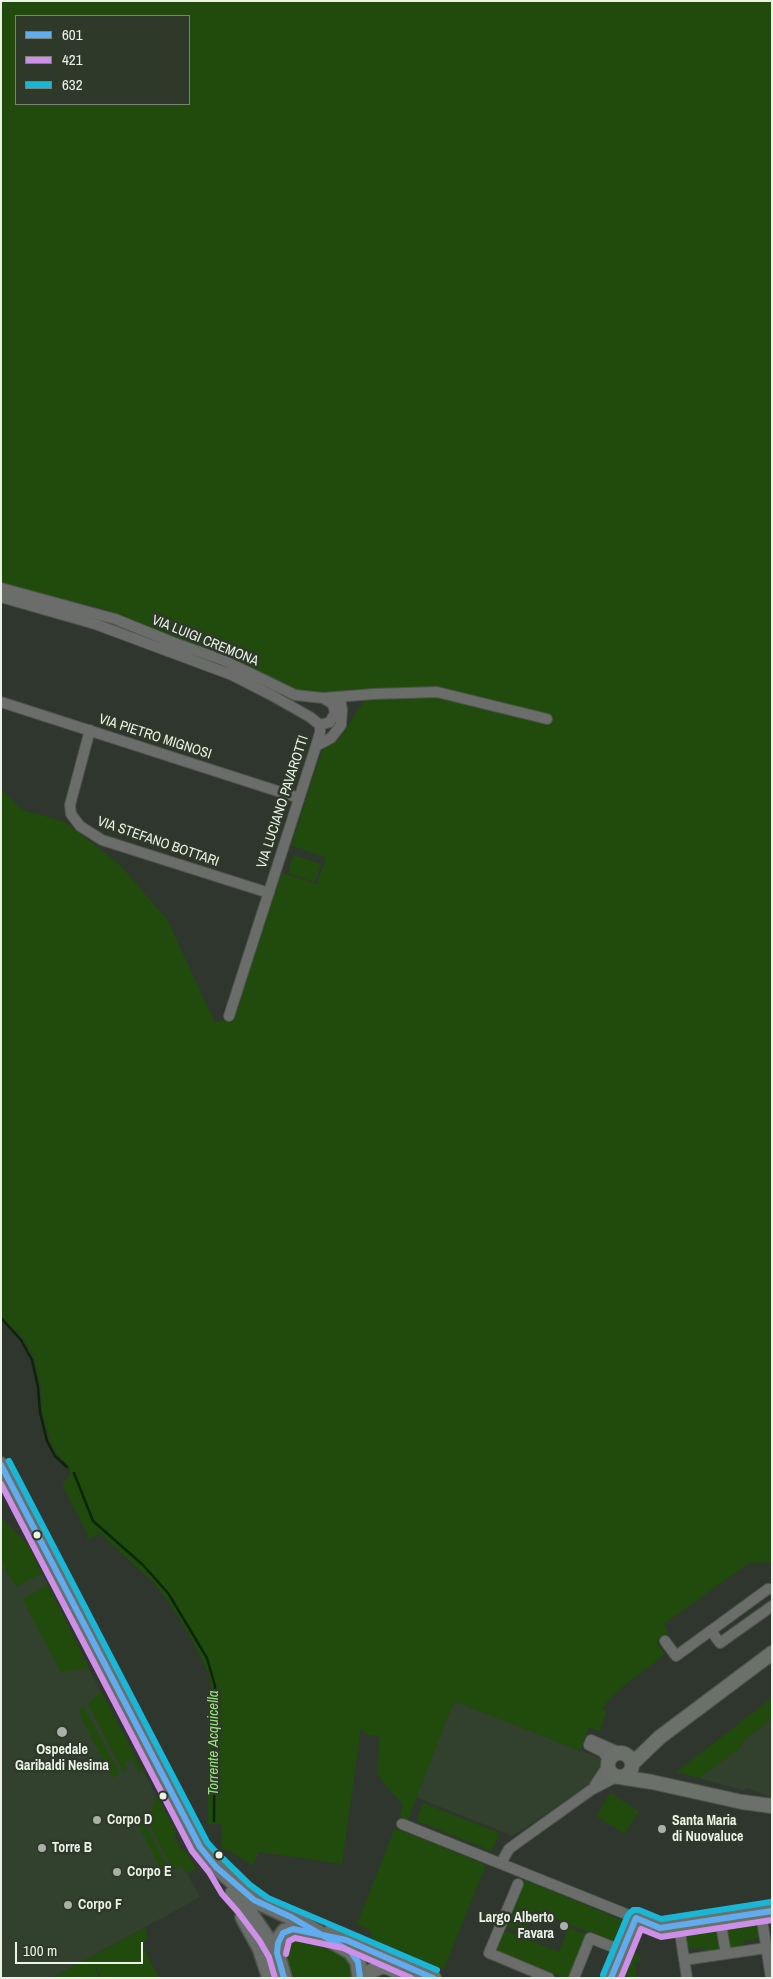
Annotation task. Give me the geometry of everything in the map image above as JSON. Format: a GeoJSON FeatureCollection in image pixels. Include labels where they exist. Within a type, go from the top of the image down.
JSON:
{"type":"FeatureCollection","features":[{"type":"Feature","properties":{"kind":"main road"},"geometry":{"type":"LineString","coordinates":[[1,1465],[196,1838],[229,1889],[260,1948],[270,1978]]}},
{"type":"Feature","properties":{"kind":"main road"},"geometry":{"type":"LineString","coordinates":[[216,1867],[254,1900],[295,1924],[346,1945]]}},
{"type":"Feature","properties":{"kind":"main road"},"geometry":{"type":"LineString","coordinates":[[229,1889],[245,1906],[277,1953],[284,1978]]}},
{"type":"Feature","properties":{"kind":"main road"},"geometry":{"type":"LineString","coordinates":[[295,1924],[346,1945],[358,1962],[360,1978]]}},
{"type":"Feature","properties":{"kind":"main road"},"geometry":{"type":"LineString","coordinates":[[277,1953],[278,1943],[282,1935],[295,1924]]}},
{"type":"Feature","properties":{"kind":"street","name":"VIA LUIGI CREMONA"},"geometry":{"type":"LineString","coordinates":[[1,588],[115,619],[223,660],[287,692],[302,696],[323,698],[437,692],[547,719]]}},
{"type":"Feature","properties":{"kind":"street","name":"VIA LUCIANO PAVAROTTI"},"geometry":{"type":"LineString","coordinates":[[1,597],[95,624],[223,672],[273,696],[310,717],[320,725],[316,746],[230,1016]]}},
{"type":"Feature","properties":{"kind":"street"},"geometry":{"type":"LineString","coordinates":[[316,746],[331,738],[341,725],[342,710],[340,697]]}},
{"type":"Feature","properties":{"kind":"street"},"geometry":{"type":"LineString","coordinates":[[320,725],[330,722],[336,708],[323,698]]}},
{"type":"Feature","properties":{"kind":"street","name":"VIA PIETRO MIGNOSI"},"geometry":{"type":"LineString","coordinates":[[1,702],[299,798]]}},
{"type":"Feature","properties":{"kind":"street","name":"VIA STEFANO BOTTARI"},"geometry":{"type":"LineString","coordinates":[[90,730],[70,805],[71,814],[80,826],[102,840],[269,893]]}},
{"type":"Feature","properties":{"kind":"street"},"geometry":{"type":"LineString","coordinates":[[665,1641],[676,1656],[771,1591]]}},
{"type":"Feature","properties":{"kind":"street"},"geometry":{"type":"LineString","coordinates":[[711,1631],[720,1643],[772,1606]]}},
{"type":"Feature","properties":{"kind":"street"},"geometry":{"type":"LineString","coordinates":[[725,1621],[734,1634]]}},
{"type":"Feature","properties":{"kind":"street"},"geometry":{"type":"LineString","coordinates":[[591,1790],[621,1760],[660,1738],[772,1653]]}},
{"type":"Feature","properties":{"kind":"street"},"geometry":{"type":"LineString","coordinates":[[502,1863],[509,1849],[517,1842],[591,1790],[619,1776],[627,1775],[621,1760]]}},
{"type":"Feature","properties":{"kind":"street"},"geometry":{"type":"LineString","coordinates":[[621,1760],[639,1776],[652,1782]]}},
{"type":"Feature","properties":{"kind":"street"},"geometry":{"type":"LineString","coordinates":[[619,1776],[742,1802],[772,1806]]}},
{"type":"Feature","properties":{"kind":"street"},"geometry":{"type":"LineString","coordinates":[[742,1802],[772,1814]]}},
{"type":"Feature","properties":{"kind":"street"},"geometry":{"type":"LineString","coordinates":[[402,1824],[660,1928],[766,1912],[766,1948],[771,1978]]}},
{"type":"Feature","properties":{"kind":"street"},"geometry":{"type":"LineString","coordinates":[[518,1884],[489,1953],[549,1978]]}},
{"type":"Feature","properties":{"kind":"street"},"geometry":{"type":"LineString","coordinates":[[611,1978],[636,1918]]}},
{"type":"Feature","properties":{"kind":"street"},"geometry":{"type":"LineString","coordinates":[[720,1919],[726,1954]]}},
{"type":"Feature","properties":{"kind":"street"},"geometry":{"type":"LineString","coordinates":[[679,1926],[687,1978]]}},
{"type":"Feature","properties":{"kind":"street"},"geometry":{"type":"LineString","coordinates":[[574,1978],[590,1938],[623,1951]]}},
{"type":"Feature","properties":{"kind":"street"},"geometry":{"type":"LineString","coordinates":[[346,1945],[434,1978]]}},
{"type":"Feature","properties":{"kind":"street"},"geometry":{"type":"LineString","coordinates":[[684,1960],[766,1948]]}},
{"type":"Feature","properties":{"kind":"street"},"geometry":{"type":"LineString","coordinates":[[364,1978],[375,1968],[384,1967],[412,1978]]}},
{"type":"Feature","properties":{"kind":"shaded area","name":"Ospedale Garibaldi Nesima"},"geometry":{"type":"Polygon","coordinates":[[[1,1518],[28,1545],[98,1687],[176,1832],[173,1834],[181,1850],[185,1849],[196,1869],[187,1874],[200,1897],[52,1978],[1,1978],[1,1518]]]}},
{"type":"Feature","properties":{"kind":"shaded area"},"geometry":{"type":"Polygon","coordinates":[[[454,1701],[602,1759],[601,1770],[590,1783],[513,1836],[416,1797],[454,1701]]]}},
{"type":"Feature","properties":{"kind":"shaded area"},"geometry":{"type":"Polygon","coordinates":[[[772,1719],[772,1798],[747,1788],[743,1790],[699,1778],[740,1748],[744,1740],[772,1719]]]}},
{"type":"Feature","properties":{"kind":"green space"},"geometry":{"type":"Polygon","coordinates":[[[1,1],[772,1],[772,1562],[749,1563],[664,1624],[668,1632],[657,1643],[665,1654],[621,1688],[606,1703],[602,1709],[607,1711],[600,1731],[589,1727],[580,1751],[454,1701],[408,1820],[400,1816],[403,1805],[388,1789],[378,1774],[379,1736],[367,1735],[361,1728],[342,1864],[259,1852],[253,1865],[222,1847],[221,1824],[208,1824],[208,1714],[211,1687],[209,1674],[189,1635],[172,1607],[154,1583],[99,1533],[86,1541],[88,1535],[62,1484],[71,1474],[68,1465],[57,1454],[50,1441],[42,1410],[41,1389],[35,1360],[24,1339],[1,1316],[1,790],[23,810],[65,822],[119,864],[167,919],[215,1023],[223,1020],[231,1023],[282,873],[317,884],[326,858],[291,845],[323,748],[339,739],[365,700],[380,699],[380,689],[355,689],[337,692],[293,690],[233,657],[206,647],[179,641],[99,607],[79,604],[1,582],[1,1]]]}},
{"type":"Feature","properties":{"kind":"green space"},"geometry":{"type":"Polygon","coordinates":[[[293,855],[321,864],[315,882],[288,873],[293,855]]]}},
{"type":"Feature","properties":{"kind":"green space"},"geometry":{"type":"Polygon","coordinates":[[[1,1518],[28,1545],[42,1573],[16,1587],[1,1560],[1,1518]]]}},
{"type":"Feature","properties":{"kind":"green space"},"geometry":{"type":"Polygon","coordinates":[[[48,1585],[89,1668],[61,1672],[22,1599],[48,1585]]]}},
{"type":"Feature","properties":{"kind":"green space"},"geometry":{"type":"Polygon","coordinates":[[[101,1692],[144,1772],[139,1774],[132,1759],[124,1763],[128,1770],[123,1772],[88,1704],[101,1692]]]}},
{"type":"Feature","properties":{"kind":"green space"},"geometry":{"type":"Polygon","coordinates":[[[772,1698],[772,1719],[744,1740],[740,1748],[699,1778],[676,1772],[772,1698]]]}},
{"type":"Feature","properties":{"kind":"green space"},"geometry":{"type":"Polygon","coordinates":[[[84,1707],[120,1774],[112,1778],[78,1711],[84,1707]]]}},
{"type":"Feature","properties":{"kind":"green space"},"geometry":{"type":"Polygon","coordinates":[[[610,1793],[639,1811],[625,1834],[596,1816],[610,1793]]]}},
{"type":"Feature","properties":{"kind":"green space"},"geometry":{"type":"Polygon","coordinates":[[[157,1796],[176,1832],[173,1834],[181,1850],[185,1849],[196,1869],[186,1874],[182,1865],[173,1870],[145,1816],[150,1813],[157,1796]]]}},
{"type":"Feature","properties":{"kind":"green space"},"geometry":{"type":"Polygon","coordinates":[[[423,1803],[499,1833],[492,1851],[417,1821],[423,1803]]]}},
{"type":"Feature","properties":{"kind":"green space"},"geometry":{"type":"Polygon","coordinates":[[[142,1818],[170,1871],[164,1875],[136,1821],[142,1818]]]}},
{"type":"Feature","properties":{"kind":"green space"},"geometry":{"type":"Polygon","coordinates":[[[395,1828],[486,1865],[444,1969],[374,1940],[370,1930],[357,1924],[395,1828]]]}},
{"type":"Feature","properties":{"kind":"green space"},"geometry":{"type":"Polygon","coordinates":[[[525,1880],[629,1923],[620,1945],[535,1910],[524,1934],[506,1926],[525,1880]]]}},
{"type":"Feature","properties":{"kind":"green space"},"geometry":{"type":"Polygon","coordinates":[[[759,1919],[761,1934],[757,1939],[744,1941],[742,1946],[730,1948],[727,1924],[759,1919]]]}},
{"type":"Feature","properties":{"kind":"green space"},"geometry":{"type":"Polygon","coordinates":[[[716,1925],[720,1950],[706,1952],[703,1947],[693,1949],[685,1944],[684,1930],[716,1925]]]}},
{"type":"Feature","properties":{"kind":"green space"},"geometry":{"type":"Polygon","coordinates":[[[146,1927],[147,1940],[141,1943],[159,1978],[102,1978],[96,1967],[100,1978],[52,1978],[146,1927]]]}},
{"type":"Feature","properties":{"kind":"green space"},"geometry":{"type":"Polygon","coordinates":[[[569,1927],[589,1936],[571,1978],[564,1978],[496,1950],[504,1930],[559,1952],[569,1927]]]}},
{"type":"Feature","properties":{"kind":"green space"},"geometry":{"type":"Polygon","coordinates":[[[290,1934],[301,1935],[348,1954],[357,1978],[289,1978],[281,1951],[290,1934]]]}},
{"type":"Feature","properties":{"kind":"green space"},"geometry":{"type":"Polygon","coordinates":[[[637,1953],[640,1957],[641,1963],[636,1961],[635,1963],[637,1978],[625,1978],[627,1972],[621,1971],[627,1956],[637,1953]]]}},
{"type":"Feature","properties":{"kind":"waterway","name":"Torrente Acquicella"},"geometry":{"type":"LineString","coordinates":[[1,1318],[21,1340],[32,1360],[38,1387],[40,1412],[47,1441],[55,1456],[67,1467]]}},
{"type":"Feature","properties":{"kind":"waterway","name":"Torrente Acquicella"},"geometry":{"type":"LineString","coordinates":[[74,1473],[93,1521],[143,1565],[168,1593],[207,1658],[215,1686],[214,1821]]}},
{"type":"Feature","properties":{"kind":"transit line","name":"632"},"geometry":{"type":"LineString","coordinates":[[9,1461],[207,1842],[250,1885],[268,1898],[437,1970]]}},
{"type":"Feature","properties":{"kind":"transit line","name":"601"},"geometry":{"type":"LineString","coordinates":[[1,1465],[200,1847],[216,1867],[254,1900],[291,1917],[351,1952],[358,1962],[360,1978]]}},
{"type":"Feature","properties":{"kind":"transit line","name":"421"},"geometry":{"type":"LineString","coordinates":[[1,1484],[192,1851],[209,1872],[222,1894],[259,1940],[269,1957],[275,1978]]}},
{"type":"Feature","properties":{"kind":"transit line","name":"632"},"geometry":{"type":"LineString","coordinates":[[603,1975],[628,1915],[633,1910],[639,1910],[661,1919],[771,1902]]}},
{"type":"Feature","properties":{"kind":"transit line","name":"601"},"geometry":{"type":"LineString","coordinates":[[611,1978],[636,1918],[660,1928],[772,1911]]}},
{"type":"Feature","properties":{"kind":"transit line","name":"421"},"geometry":{"type":"LineString","coordinates":[[621,1978],[641,1929],[661,1937],[772,1920]]}},
{"type":"Feature","properties":{"kind":"transit line","name":"601"},"geometry":{"type":"LineString","coordinates":[[284,1978],[277,1953],[278,1943],[283,1933],[293,1929],[346,1940],[433,1978]]}},
{"type":"Feature","properties":{"kind":"transit line","name":"421"},"geometry":{"type":"LineString","coordinates":[[286,1954],[289,1941],[295,1938],[343,1948],[411,1978]]}},
{"type":"Feature","properties":{"kind":"place","name":"Ospedale Garibaldi Nesima"},"geometry":{"type":"Point","coordinates":[62,1732]}},
{"type":"Feature","properties":{"kind":"place","name":"Corpo D"},"geometry":{"type":"Point","coordinates":[97,1820]}},
{"type":"Feature","properties":{"kind":"place","name":"Santa Maria di Nuovaluce"},"geometry":{"type":"Point","coordinates":[662,1829]}},
{"type":"Feature","properties":{"kind":"place","name":"Torre B"},"geometry":{"type":"Point","coordinates":[42,1848]}},
{"type":"Feature","properties":{"kind":"place","name":"Corpo E"},"geometry":{"type":"Point","coordinates":[117,1872]}},
{"type":"Feature","properties":{"kind":"place","name":"Corpo F"},"geometry":{"type":"Point","coordinates":[68,1905]}},
{"type":"Feature","properties":{"kind":"place","name":"Largo Alberto Favara"},"geometry":{"type":"Point","coordinates":[564,1926]}}]}
